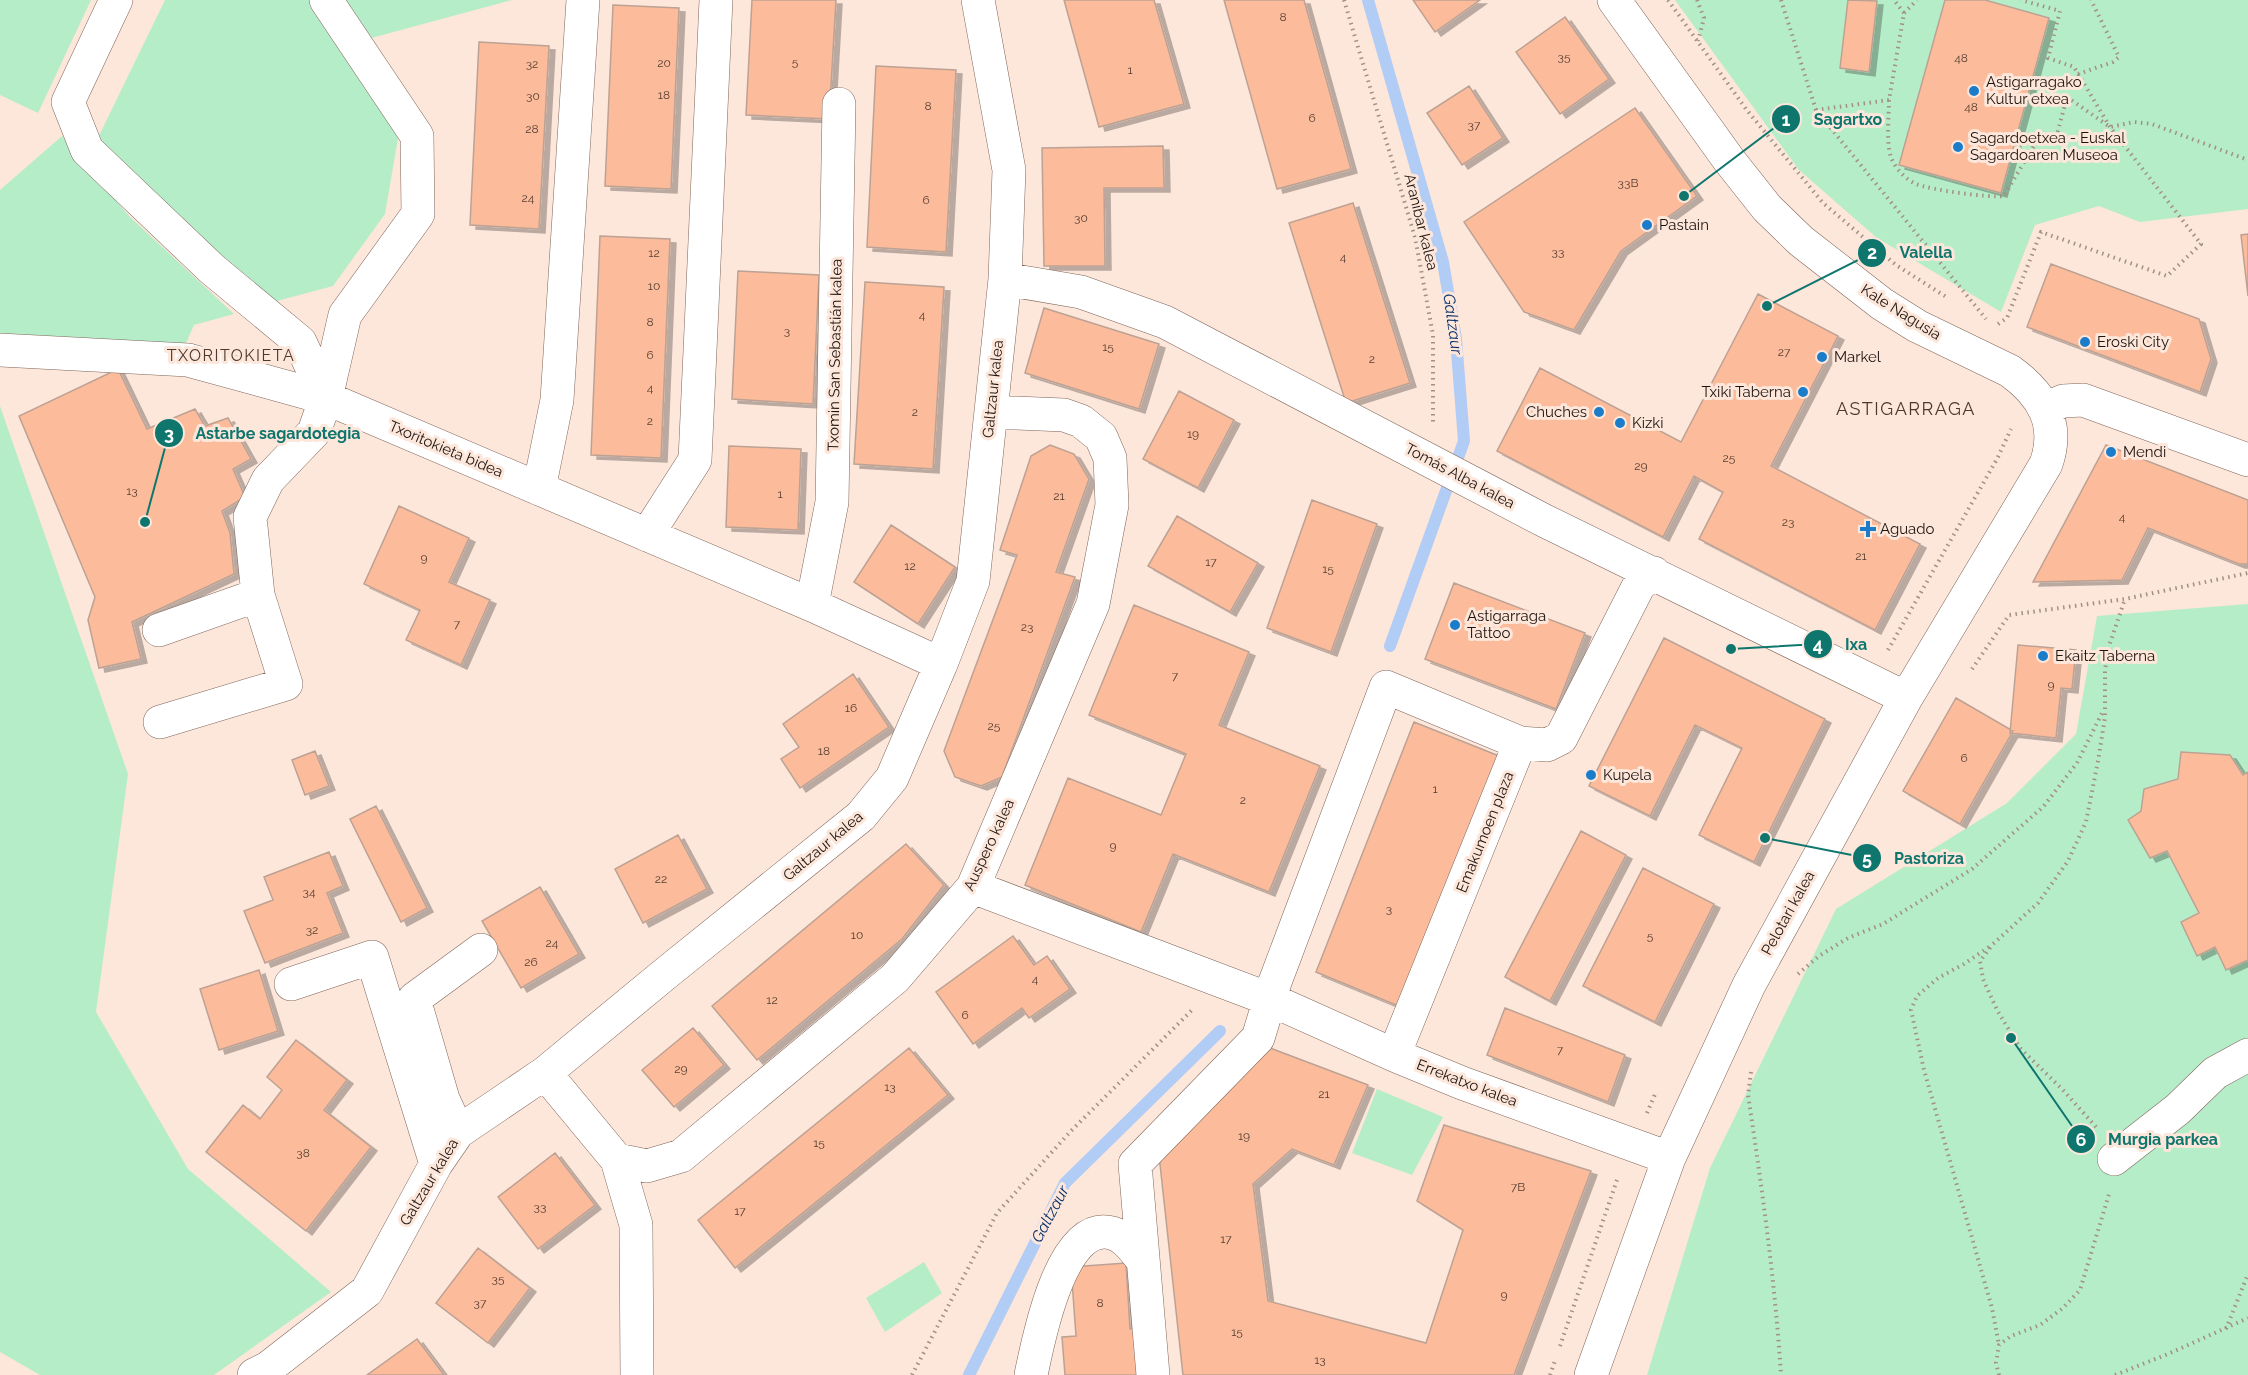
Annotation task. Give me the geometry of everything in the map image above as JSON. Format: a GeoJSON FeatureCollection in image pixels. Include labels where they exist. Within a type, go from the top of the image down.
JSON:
{"type":"FeatureCollection","features":[{"type":"Feature","properties":{"kind":"street"},"geometry":{"type":"LineString","coordinates":[[116,0],[68,102],[87,150],[212,269],[300,342],[326,398]]}},
{"type":"Feature","properties":{"kind":"street"},"geometry":{"type":"LineString","coordinates":[[160,722],[286,684],[258,595],[250,517],[268,480],[314,432],[326,398],[345,315],[418,214],[417,136],[326,0]]}},
{"type":"Feature","properties":{"kind":"street"},"geometry":{"type":"LineString","coordinates":[[539,489],[557,400],[583,0]]}},
{"type":"Feature","properties":{"kind":"street"},"geometry":{"type":"LineString","coordinates":[[647,535],[695,460],[716,0]]}},
{"type":"Feature","properties":{"kind":"street","name":"Galtzaur kalea"},"geometry":{"type":"LineString","coordinates":[[254,1375],[268,1368],[367,1291],[436,1164],[458,1132],[545,1073],[861,816],[892,778],[941,664],[973,581],[1005,279],[1009,170],[978,0]]}},
{"type":"Feature","properties":{"kind":"street","name":"Kale Nagusia"},"geometry":{"type":"LineString","coordinates":[[1614,0],[1729,160],[1767,208],[1801,241],[1882,304],[1917,326],[2010,371],[2031,389],[2045,410]]}},
{"type":"Feature","properties":{"kind":"street","name":"Txomin San Sebastián kalea"},"geometry":{"type":"LineString","coordinates":[[812,605],[832,502],[839,104]]}},
{"type":"Feature","properties":{"kind":"street","name":"Tomás Alba kalea"},"geometry":{"type":"LineString","coordinates":[[1005,279],[1081,292],[1165,322],[1545,521],[1906,699]]}},
{"type":"Feature","properties":{"kind":"street","name":"Txoritokieta bidea"},"geometry":{"type":"LineString","coordinates":[[0,350],[188,360],[326,398],[812,605],[941,664]]}},
{"type":"Feature","properties":{"kind":"street"},"geometry":{"type":"LineString","coordinates":[[2045,410],[2062,401],[2083,400],[2248,460]]}},
{"type":"Feature","properties":{"kind":"street","name":"Pelotari kalea"},"geometry":{"type":"LineString","coordinates":[[1591,1375],[1669,1158],[1749,985],[1906,699],[2046,464],[2052,448],[2052,437],[2045,410]]}},
{"type":"Feature","properties":{"kind":"street","name":"Auspero kalea"},"geometry":{"type":"LineString","coordinates":[[617,1160],[647,1166],[681,1156],[895,978],[973,887],[1093,604],[1112,505],[1110,458],[1101,436],[1081,421],[1064,415],[991,412]]}},
{"type":"Feature","properties":{"kind":"street"},"geometry":{"type":"LineString","coordinates":[[1153,1375],[1135,1164],[1258,1038],[1269,999],[1386,687],[1520,743],[1547,745],[1561,738],[1639,585],[1654,573]]}},
{"type":"Feature","properties":{"kind":"street"},"geometry":{"type":"LineString","coordinates":[[159,630],[258,595]]}},
{"type":"Feature","properties":{"kind":"street","name":"Emakumoen plaza"},"geometry":{"type":"LineString","coordinates":[[1394,1055],[1520,743]]}},
{"type":"Feature","properties":{"kind":"street","name":"Errekatxo kalea"},"geometry":{"type":"LineString","coordinates":[[973,887],[1269,999],[1462,1083],[1669,1158]]}},
{"type":"Feature","properties":{"kind":"street"},"geometry":{"type":"LineString","coordinates":[[458,1132],[443,1098],[414,999],[481,950]]}},
{"type":"Feature","properties":{"kind":"street"},"geometry":{"type":"LineString","coordinates":[[291,984],[372,957],[436,1164]]}},
{"type":"Feature","properties":{"kind":"street"},"geometry":{"type":"LineString","coordinates":[[2115,1160],[2178,1109],[2215,1073],[2248,1055]]}},
{"type":"Feature","properties":{"kind":"street"},"geometry":{"type":"LineString","coordinates":[[545,1073],[617,1160],[636,1225],[637,1375]]}},
{"type":"Feature","properties":{"kind":"street"},"geometry":{"type":"LineString","coordinates":[[1031,1375],[1053,1294],[1067,1257],[1080,1243],[1096,1233],[1111,1233],[1124,1238],[1143,1261]]}},
{"type":"Feature","properties":{"kind":"path","name":"Aranibar kalea"},"geometry":{"type":"LineString","coordinates":[[1344,0],[1415,237],[1433,335],[1433,422],[1428,458]]}},
{"type":"Feature","properties":{"kind":"path"},"geometry":{"type":"LineString","coordinates":[[1668,0],[1746,110],[1823,203],[1896,265],[1954,302]]}},
{"type":"Feature","properties":{"kind":"path"},"geometry":{"type":"LineString","coordinates":[[1697,0],[1704,18],[1698,42]]}},
{"type":"Feature","properties":{"kind":"path"},"geometry":{"type":"LineString","coordinates":[[1781,0],[1816,110],[1993,327]]}},
{"type":"Feature","properties":{"kind":"path"},"geometry":{"type":"LineString","coordinates":[[1894,0],[1904,13]]}},
{"type":"Feature","properties":{"kind":"path"},"geometry":{"type":"LineString","coordinates":[[1917,0],[1904,13],[1888,100],[1890,155],[1899,171],[1916,184],[1992,198],[2004,196],[2039,137],[2056,138],[2067,97],[2110,127],[2134,122],[2152,124],[2248,160]]}},
{"type":"Feature","properties":{"kind":"path"},"geometry":{"type":"LineString","coordinates":[[1993,327],[2007,318],[2041,232],[2167,276],[2201,244],[2110,127],[2074,67],[2048,58],[2060,11],[2020,0]]}},
{"type":"Feature","properties":{"kind":"path"},"geometry":{"type":"LineString","coordinates":[[2078,74],[2113,62],[2119,57],[2091,0]]}},
{"type":"Feature","properties":{"kind":"path"},"geometry":{"type":"LineString","coordinates":[[1816,110],[1888,100]]}},
{"type":"Feature","properties":{"kind":"path"},"geometry":{"type":"LineString","coordinates":[[1974,314],[1993,327]]}},
{"type":"Feature","properties":{"kind":"path"},"geometry":{"type":"LineString","coordinates":[[1972,669],[2009,615],[2125,599],[2248,573]]}},
{"type":"Feature","properties":{"kind":"path"},"geometry":{"type":"LineString","coordinates":[[1999,1375],[1996,1363],[1999,1345],[1992,1308],[1924,1070],[1911,1010],[1917,996],[1938,978],[1993,944],[2038,903],[2068,861],[2086,822],[2098,761],[2104,708],[2105,670],[2125,599]]}},
{"type":"Feature","properties":{"kind":"path"},"geometry":{"type":"LineString","coordinates":[[1794,977],[1820,956],[1848,938],[1883,924],[1972,869],[2043,807],[2077,763],[2104,708]]}},
{"type":"Feature","properties":{"kind":"path"},"geometry":{"type":"LineString","coordinates":[[1993,944],[1980,961],[1983,979],[1997,1010],[2020,1048],[2090,1119],[2113,1150],[2116,1170],[2080,1290],[2063,1308],[2040,1324],[2011,1336],[1999,1345]]}},
{"type":"Feature","properties":{"kind":"path"},"geometry":{"type":"LineString","coordinates":[[912,1375],[997,1213],[1071,1132],[1221,981]]}},
{"type":"Feature","properties":{"kind":"path"},"geometry":{"type":"LineString","coordinates":[[1752,1066],[1748,1095],[1771,1252],[1781,1375]]}},
{"type":"Feature","properties":{"kind":"path"},"geometry":{"type":"LineString","coordinates":[[2226,1329],[2248,1274]]}},
{"type":"Feature","properties":{"kind":"path"},"geometry":{"type":"LineString","coordinates":[[2115,1375],[2248,1318]]}},
{"type":"Feature","properties":{"kind":"green space"},"geometry":{"type":"Polygon","coordinates":[[[0,0],[91,0],[38,113],[0,95],[0,0]]]}},
{"type":"Feature","properties":{"kind":"green space"},"geometry":{"type":"Polygon","coordinates":[[[165,0],[312,0],[398,138],[385,214],[333,286],[266,304],[94,146],[165,0]]]}},
{"type":"Feature","properties":{"kind":"green space"},"geometry":{"type":"Polygon","coordinates":[[[339,0],[512,0],[364,40],[339,0]]]}},
{"type":"Feature","properties":{"kind":"green space"},"geometry":{"type":"Polygon","coordinates":[[[1675,0],[2248,0],[2248,209],[2140,222],[2099,206],[2035,225],[2001,312],[1877,238],[1799,170],[1675,0]]]}},
{"type":"Feature","properties":{"kind":"green space"},"geometry":{"type":"Polygon","coordinates":[[[62,136],[129,216],[234,314],[194,325],[184,348],[0,338],[0,190],[62,136]]]}},
{"type":"Feature","properties":{"kind":"green space"},"geometry":{"type":"Polygon","coordinates":[[[0,406],[128,774],[96,1012],[188,1169],[331,1292],[214,1375],[40,1375],[0,1352],[0,406]]]}},
{"type":"Feature","properties":{"kind":"green space"},"geometry":{"type":"Polygon","coordinates":[[[2248,604],[2248,1375],[1647,1375],[1710,1168],[1836,909],[2007,803],[2076,734],[2097,616],[2248,604]]]}},
{"type":"Feature","properties":{"kind":"green space"},"geometry":{"type":"Polygon","coordinates":[[[1377,1089],[1443,1117],[1412,1175],[1352,1153],[1377,1089]]]}},
{"type":"Feature","properties":{"kind":"green space"},"geometry":{"type":"Polygon","coordinates":[[[924,1262],[942,1293],[885,1332],[866,1298],[924,1262]]]}},
{"type":"Feature","properties":{"kind":"building"},"geometry":{"type":"Polygon","coordinates":[[[752,0],[836,0],[829,119],[746,115],[752,0]]]}},
{"type":"Feature","properties":{"kind":"building"},"geometry":{"type":"Polygon","coordinates":[[[1064,0],[1154,0],[1184,104],[1099,127],[1064,0]]]}},
{"type":"Feature","properties":{"kind":"building"},"geometry":{"type":"Polygon","coordinates":[[[1224,0],[1304,0],[1351,169],[1277,189],[1224,0]]]}},
{"type":"Feature","properties":{"kind":"building"},"geometry":{"type":"Polygon","coordinates":[[[1413,0],[1480,0],[1435,32],[1413,0]]]}},
{"type":"Feature","properties":{"kind":"building"},"geometry":{"type":"Polygon","coordinates":[[[1848,0],[1877,1],[1869,72],[1840,68],[1848,0]]]}},
{"type":"Feature","properties":{"kind":"building","name":"Astigarragako Kultur etxea"},"geometry":{"type":"Polygon","coordinates":[[[1945,0],[1985,0],[2049,18],[2001,193],[1899,165],[1945,0]]]}},
{"type":"Feature","properties":{"kind":"building"},"geometry":{"type":"Polygon","coordinates":[[[613,5],[679,8],[671,189],[605,186],[613,5]]]}},
{"type":"Feature","properties":{"kind":"building"},"geometry":{"type":"Polygon","coordinates":[[[1565,17],[1609,79],[1560,114],[1516,52],[1565,17]]]}},
{"type":"Feature","properties":{"kind":"building"},"geometry":{"type":"Polygon","coordinates":[[[479,42],[549,46],[539,229],[470,225],[479,42]]]}},
{"type":"Feature","properties":{"kind":"building"},"geometry":{"type":"Polygon","coordinates":[[[876,66],[956,70],[946,252],[867,247],[876,66]]]}},
{"type":"Feature","properties":{"kind":"building"},"geometry":{"type":"Polygon","coordinates":[[[1469,86],[1503,138],[1462,165],[1427,113],[1469,86]]]}},
{"type":"Feature","properties":{"kind":"building"},"geometry":{"type":"Polygon","coordinates":[[[1635,108],[1697,196],[1621,251],[1574,330],[1524,312],[1464,222],[1635,108]]]}},
{"type":"Feature","properties":{"kind":"building"},"geometry":{"type":"Polygon","coordinates":[[[1163,146],[1164,188],[1104,188],[1105,266],[1044,266],[1042,148],[1163,146]]]}},
{"type":"Feature","properties":{"kind":"building"},"geometry":{"type":"Polygon","coordinates":[[[1353,203],[1410,383],[1346,403],[1289,223],[1353,203]]]}},
{"type":"Feature","properties":{"kind":"building"},"geometry":{"type":"Polygon","coordinates":[[[2248,234],[2248,296],[2241,235],[2248,234]]]}},
{"type":"Feature","properties":{"kind":"building"},"geometry":{"type":"Polygon","coordinates":[[[600,236],[670,239],[661,458],[591,455],[600,236]]]}},
{"type":"Feature","properties":{"kind":"building"},"geometry":{"type":"Polygon","coordinates":[[[2051,264],[2199,319],[2211,359],[2200,392],[2027,327],[2051,264]]]}},
{"type":"Feature","properties":{"kind":"building"},"geometry":{"type":"Polygon","coordinates":[[[738,271],[819,275],[813,404],[732,399],[738,271]]]}},
{"type":"Feature","properties":{"kind":"building"},"geometry":{"type":"Polygon","coordinates":[[[865,282],[944,287],[933,469],[854,464],[865,282]]]}},
{"type":"Feature","properties":{"kind":"building"},"geometry":{"type":"Polygon","coordinates":[[[1758,294],[1838,336],[1771,466],[1920,544],[1875,630],[1699,539],[1723,492],[1694,476],[1663,537],[1497,451],[1540,368],[1681,442],[1758,294]]]}},
{"type":"Feature","properties":{"kind":"building"},"geometry":{"type":"Polygon","coordinates":[[[1044,308],[1159,344],[1139,409],[1025,373],[1044,308]]]}},
{"type":"Feature","properties":{"kind":"building"},"geometry":{"type":"Polygon","coordinates":[[[118,369],[147,429],[195,409],[205,426],[228,418],[251,459],[233,469],[245,497],[222,511],[230,533],[234,574],[132,622],[141,659],[99,668],[88,620],[95,597],[19,416],[118,369]]]}},
{"type":"Feature","properties":{"kind":"building"},"geometry":{"type":"Polygon","coordinates":[[[1179,391],[1234,420],[1198,488],[1143,459],[1179,391]]]}},
{"type":"Feature","properties":{"kind":"building"},"geometry":{"type":"Polygon","coordinates":[[[1050,445],[1074,454],[1089,479],[1056,572],[1075,577],[1002,777],[981,786],[955,777],[944,751],[1017,555],[1000,550],[1031,456],[1050,445]]]}},
{"type":"Feature","properties":{"kind":"building"},"geometry":{"type":"Polygon","coordinates":[[[2106,445],[2248,500],[2248,564],[2239,564],[2148,528],[2122,580],[2033,582],[2106,445]]]}},
{"type":"Feature","properties":{"kind":"building"},"geometry":{"type":"Polygon","coordinates":[[[729,446],[801,449],[798,530],[726,527],[729,446]]]}},
{"type":"Feature","properties":{"kind":"building"},"geometry":{"type":"Polygon","coordinates":[[[1312,500],[1377,524],[1331,652],[1267,628],[1312,500]]]}},
{"type":"Feature","properties":{"kind":"building"},"geometry":{"type":"Polygon","coordinates":[[[399,506],[469,538],[449,582],[490,600],[461,665],[406,640],[420,610],[364,584],[399,506]]]}},
{"type":"Feature","properties":{"kind":"building"},"geometry":{"type":"Polygon","coordinates":[[[1177,516],[1258,563],[1230,612],[1148,566],[1177,516]]]}},
{"type":"Feature","properties":{"kind":"building"},"geometry":{"type":"Polygon","coordinates":[[[891,525],[955,567],[918,624],[854,582],[891,525]]]}},
{"type":"Feature","properties":{"kind":"building"},"geometry":{"type":"Polygon","coordinates":[[[1454,583],[1585,633],[1556,709],[1425,659],[1454,583]]]}},
{"type":"Feature","properties":{"kind":"building"},"geometry":{"type":"Polygon","coordinates":[[[1134,605],[1249,652],[1219,725],[1320,766],[1269,892],[1173,854],[1141,932],[1025,885],[1068,778],[1161,815],[1186,754],[1089,715],[1134,605]]]}},
{"type":"Feature","properties":{"kind":"building"},"geometry":{"type":"Polygon","coordinates":[[[1664,638],[1825,719],[1754,862],[1699,835],[1742,748],[1695,725],[1650,816],[1589,786],[1664,638]]]}},
{"type":"Feature","properties":{"kind":"building"},"geometry":{"type":"Polygon","coordinates":[[[2018,645],[2076,650],[2072,689],[2061,688],[2056,738],[2010,733],[2018,645]]]}},
{"type":"Feature","properties":{"kind":"building"},"geometry":{"type":"Polygon","coordinates":[[[853,674],[889,727],[800,788],[781,759],[799,747],[783,724],[853,674]]]}},
{"type":"Feature","properties":{"kind":"building"},"geometry":{"type":"Polygon","coordinates":[[[1956,698],[2013,731],[1960,824],[1903,791],[1956,698]]]}},
{"type":"Feature","properties":{"kind":"building"},"geometry":{"type":"Polygon","coordinates":[[[1414,722],[1499,756],[1401,1007],[1316,972],[1414,722]]]}},
{"type":"Feature","properties":{"kind":"building"},"geometry":{"type":"Polygon","coordinates":[[[315,751],[329,786],[305,795],[292,760],[315,751]]]}},
{"type":"Feature","properties":{"kind":"building"},"geometry":{"type":"Polygon","coordinates":[[[2181,752],[2230,755],[2243,775],[2248,772],[2248,960],[2226,970],[2215,947],[2197,956],[2181,922],[2199,913],[2167,851],[2150,858],[2128,820],[2141,811],[2144,789],[2178,779],[2181,752]]]}},
{"type":"Feature","properties":{"kind":"building"},"geometry":{"type":"Polygon","coordinates":[[[376,806],[427,908],[401,922],[350,819],[376,806]]]}},
{"type":"Feature","properties":{"kind":"building"},"geometry":{"type":"Polygon","coordinates":[[[1581,831],[1626,855],[1550,1001],[1505,977],[1581,831]]]}},
{"type":"Feature","properties":{"kind":"building"},"geometry":{"type":"Polygon","coordinates":[[[678,835],[707,889],[643,923],[615,869],[678,835]]]}},
{"type":"Feature","properties":{"kind":"building"},"geometry":{"type":"Polygon","coordinates":[[[906,844],[944,885],[902,939],[757,1060],[712,1006],[906,844]]]}},
{"type":"Feature","properties":{"kind":"building"},"geometry":{"type":"Polygon","coordinates":[[[329,852],[343,886],[327,893],[343,933],[265,963],[244,911],[273,900],[264,877],[329,852]]]}},
{"type":"Feature","properties":{"kind":"building"},"geometry":{"type":"Polygon","coordinates":[[[1643,868],[1714,904],[1655,1022],[1583,986],[1643,868]]]}},
{"type":"Feature","properties":{"kind":"building"},"geometry":{"type":"Polygon","coordinates":[[[540,887],[579,954],[521,988],[482,921],[540,887]]]}},
{"type":"Feature","properties":{"kind":"building"},"geometry":{"type":"Polygon","coordinates":[[[1013,936],[1034,965],[1047,956],[1070,989],[1029,1018],[1022,1008],[973,1044],[936,992],[1013,936]]]}},
{"type":"Feature","properties":{"kind":"building"},"geometry":{"type":"Polygon","coordinates":[[[259,970],[278,1031],[219,1050],[200,989],[259,970]]]}},
{"type":"Feature","properties":{"kind":"building"},"geometry":{"type":"Polygon","coordinates":[[[1505,1008],[1625,1055],[1608,1102],[1487,1055],[1505,1008]]]}},
{"type":"Feature","properties":{"kind":"building"},"geometry":{"type":"Polygon","coordinates":[[[693,1028],[724,1065],[674,1107],[642,1070],[693,1028]]]}},
{"type":"Feature","properties":{"kind":"building"},"geometry":{"type":"Polygon","coordinates":[[[296,1040],[347,1080],[324,1110],[371,1147],[306,1231],[206,1152],[243,1105],[260,1119],[282,1090],[267,1077],[296,1040]]]}},
{"type":"Feature","properties":{"kind":"building"},"geometry":{"type":"Polygon","coordinates":[[[1262,1045],[1368,1085],[1334,1165],[1292,1149],[1253,1184],[1268,1301],[1426,1343],[1463,1230],[1417,1201],[1444,1125],[1591,1171],[1514,1375],[1183,1375],[1158,1146],[1262,1045]]]}},
{"type":"Feature","properties":{"kind":"building"},"geometry":{"type":"Polygon","coordinates":[[[909,1048],[948,1095],[735,1268],[698,1220],[909,1048]]]}},
{"type":"Feature","properties":{"kind":"building"},"geometry":{"type":"Polygon","coordinates":[[[555,1153],[595,1205],[538,1249],[498,1197],[555,1153]]]}},
{"type":"Feature","properties":{"kind":"building"},"geometry":{"type":"Polygon","coordinates":[[[478,1248],[530,1288],[488,1343],[436,1303],[478,1248]]]}},
{"type":"Feature","properties":{"kind":"building"},"geometry":{"type":"Polygon","coordinates":[[[1126,1263],[1130,1329],[1144,1328],[1147,1375],[1065,1375],[1062,1337],[1076,1336],[1071,1267],[1126,1263]]]}},
{"type":"Feature","properties":{"kind":"building"},"geometry":{"type":"Polygon","coordinates":[[[417,1339],[444,1375],[367,1375],[417,1339]]]}},
{"type":"Feature","properties":{"kind":"waterway","name":"Galtzaur"},"geometry":{"type":"LineString","coordinates":[[1368,0],[1443,262],[1456,339],[1464,441],[1390,646]]}},
{"type":"Feature","properties":{"kind":"waterway","name":"Galtzaur"},"geometry":{"type":"LineString","coordinates":[[969,1375],[1065,1183],[1220,1031]]}},
{"type":"Feature","properties":{"kind":"place","name":"Astigarragako Kultur etxea"},"geometry":{"type":"Point","coordinates":[1974,91]}},
{"type":"Feature","properties":{"kind":"place","name":"Sagardoetxea - Euskal Sagardoaren Museoa"},"geometry":{"type":"Point","coordinates":[1958,147]}},
{"type":"Feature","properties":{"kind":"place","name":"Sagartxo"},"geometry":{"type":"Point","coordinates":[1684,196]}},
{"type":"Feature","properties":{"kind":"place","name":"Pastain"},"geometry":{"type":"Point","coordinates":[1647,225]}},
{"type":"Feature","properties":{"kind":"place","name":"Valella"},"geometry":{"type":"Point","coordinates":[1767,306]}},
{"type":"Feature","properties":{"kind":"place","name":"Eroski City"},"geometry":{"type":"Point","coordinates":[2085,342]}},
{"type":"Feature","properties":{"kind":"place","name":"Markel"},"geometry":{"type":"Point","coordinates":[1822,357]}},
{"type":"Feature","properties":{"kind":"place","name":"Txiki Taberna"},"geometry":{"type":"Point","coordinates":[1803,392]}},
{"type":"Feature","properties":{"kind":"place","name":"Chuches"},"geometry":{"type":"Point","coordinates":[1599,412]}},
{"type":"Feature","properties":{"kind":"place","name":"Kizki"},"geometry":{"type":"Point","coordinates":[1620,423]}},
{"type":"Feature","properties":{"kind":"place","name":"Mendi"},"geometry":{"type":"Point","coordinates":[2111,452]}},
{"type":"Feature","properties":{"kind":"place","name":"Astarbe sagardotegia"},"geometry":{"type":"Point","coordinates":[145,522]}},
{"type":"Feature","properties":{"kind":"place","name":"Aguado"},"geometry":{"type":"Point","coordinates":[1868,529]}},
{"type":"Feature","properties":{"kind":"place","name":"Astigarraga Tattoo"},"geometry":{"type":"Point","coordinates":[1455,625]}},
{"type":"Feature","properties":{"kind":"place","name":"Ixa"},"geometry":{"type":"Point","coordinates":[1731,649]}},
{"type":"Feature","properties":{"kind":"place","name":"Ekaitz Taberna"},"geometry":{"type":"Point","coordinates":[2043,656]}},
{"type":"Feature","properties":{"kind":"place","name":"Kupela"},"geometry":{"type":"Point","coordinates":[1591,775]}},
{"type":"Feature","properties":{"kind":"place","name":"Pastoriza"},"geometry":{"type":"Point","coordinates":[1765,838]}},
{"type":"Feature","properties":{"kind":"place","name":"Murgia parkea"},"geometry":{"type":"Point","coordinates":[2011,1038]}},
{"type":"Feature","properties":{"kind":"district","name":"TXORITOKIETA"},"geometry":{"type":"Point","coordinates":[231,355]}},
{"type":"Feature","properties":{"kind":"district","name":"ASTIGARRAGA"},"geometry":{"type":"Point","coordinates":[1906,408]}}]}
